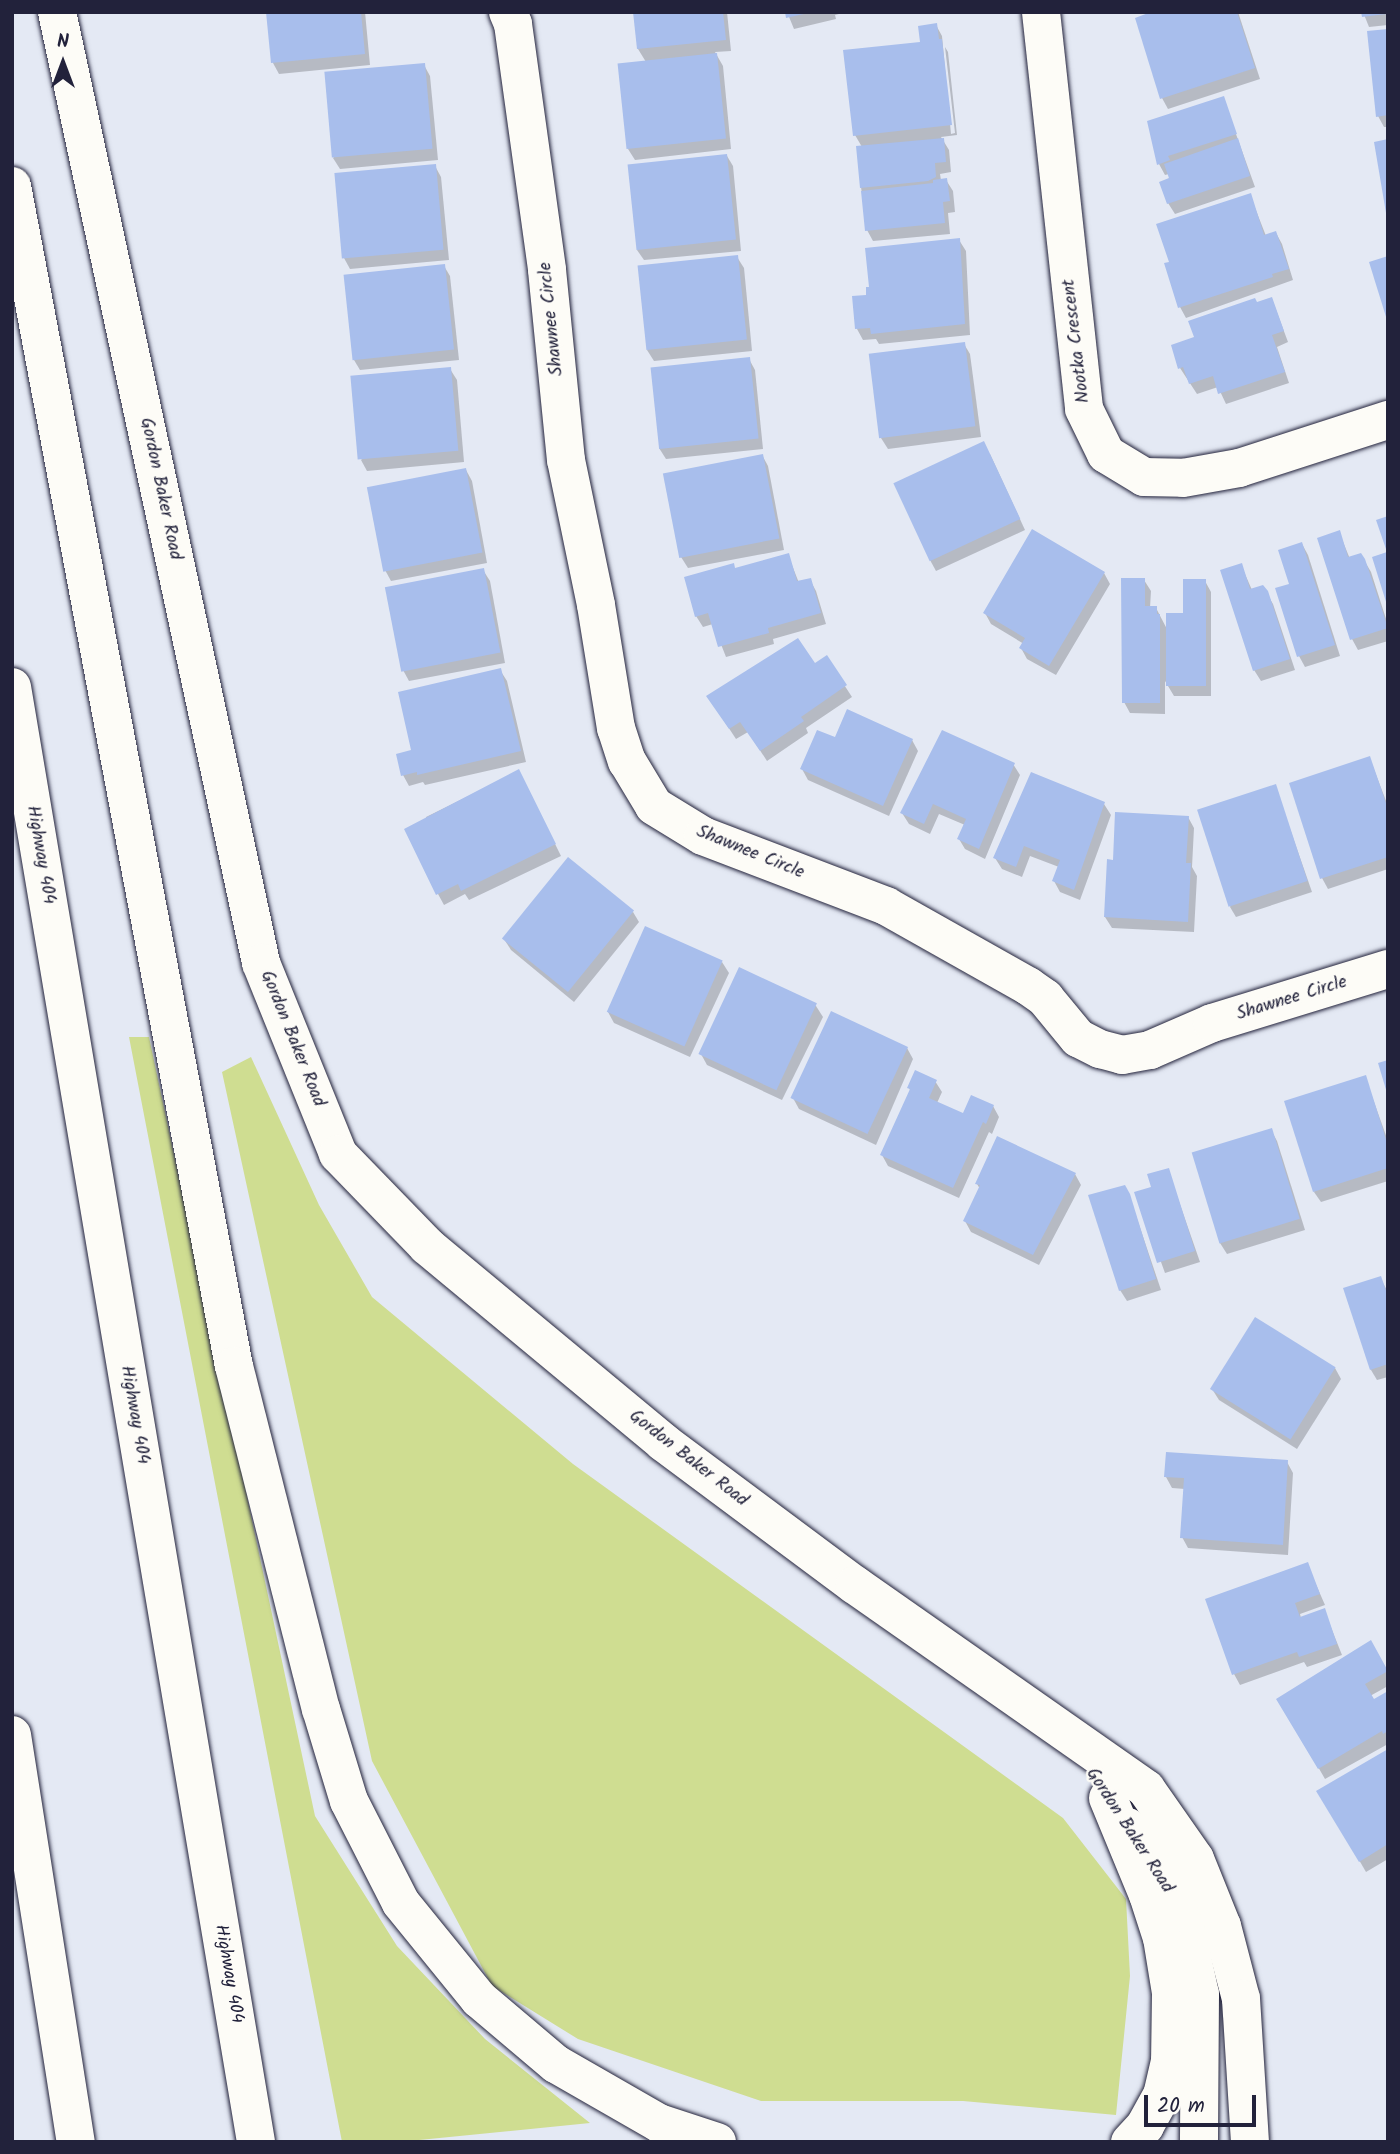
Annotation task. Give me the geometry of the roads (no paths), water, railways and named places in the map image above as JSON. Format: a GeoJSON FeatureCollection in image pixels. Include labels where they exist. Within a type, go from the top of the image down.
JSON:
{"type":"FeatureCollection","features":[{"type":"Feature","properties":{"kind":"main road","name":"Gordon Baker Road"},"geometry":{"type":"LineString","coordinates":[[58,12],[261,963],[338,1154],[427,1246],[663,1442],[855,1586],[1146,1789],[1195,1859],[1222,1926],[1241,1999],[1251,2142]]}},
{"type":"Feature","properties":{"kind":"main road","name":"Shawnee Circle"},"geometry":{"type":"LineString","coordinates":[[508,12],[513,24],[547,270],[566,460],[596,605],[616,728],[627,761],[654,807],[703,836],[886,906],[1028,986],[1045,998],[1078,1038],[1100,1049],[1122,1055],[1150,1050],[1212,1023],[1388,969]]}},
{"type":"Feature","properties":{"kind":"main road","name":"Nootka Crescent"},"geometry":{"type":"LineString","coordinates":[[1041,12],[1084,409],[1106,453],[1144,477],[1183,478],[1239,468],[1388,420]]}},
{"type":"Feature","properties":{"kind":"main road"},"geometry":{"type":"LineString","coordinates":[[12,186],[234,1366],[321,1709],[349,1801],[401,1903],[479,1999],[556,2064],[659,2123],[717,2142]]}},
{"type":"Feature","properties":{"kind":"main road","name":"Highway 404"},"geometry":{"type":"LineString","coordinates":[[12,687],[256,2142]]}},
{"type":"Feature","properties":{"kind":"main road","name":"Gordon Baker Road"},"geometry":{"type":"LineString","coordinates":[[1066,1732],[1167,1882],[1186,1930],[1200,1994],[1199,2142]]}},
{"type":"Feature","properties":{"kind":"main road"},"geometry":{"type":"LineString","coordinates":[[12,1735],[76,2142]]}},
{"type":"Feature","properties":{"kind":"main road"},"geometry":{"type":"LineString","coordinates":[[1108,1798],[1148,1895],[1162,1938],[1171,1993],[1170,2061],[1162,2095],[1145,2126],[1130,2142]]}}]}
